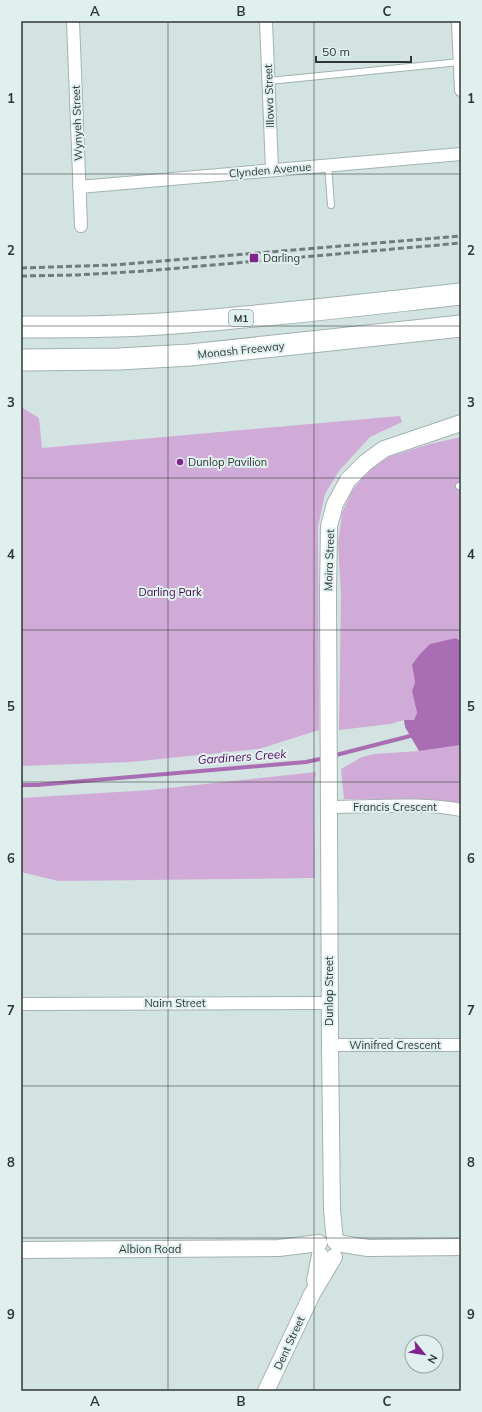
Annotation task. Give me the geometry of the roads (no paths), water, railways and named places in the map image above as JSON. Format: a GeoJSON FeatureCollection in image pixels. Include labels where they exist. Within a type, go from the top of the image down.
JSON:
{"type":"FeatureCollection","features":[{"type":"Feature","properties":{"kind":"highway","name":"M1"},"geometry":{"type":"LineString","coordinates":[[21,327],[119,326],[186,322],[461,294]]}},
{"type":"Feature","properties":{"kind":"highway","name":"Monash Freeway"},"geometry":{"type":"LineString","coordinates":[[21,360],[119,359],[190,355],[461,326]]}},
{"type":"Feature","properties":{"kind":"main road","name":"Moira Street"},"geometry":{"type":"LineString","coordinates":[[330,772],[328,592],[330,526],[335,504],[348,480],[365,463],[384,448],[461,423]]}},
{"type":"Feature","properties":{"kind":"main road","name":"Dunlop Street"},"geometry":{"type":"LineString","coordinates":[[328,1248],[332,1210],[329,1003],[330,772]]}},
{"type":"Feature","properties":{"kind":"main road","name":"Albion Road"},"geometry":{"type":"LineString","coordinates":[[21,1250],[461,1247]]}},
{"type":"Feature","properties":{"kind":"main road","name":"Dent Street"},"geometry":{"type":"LineString","coordinates":[[266,1391],[312,1294],[328,1248]]}},
{"type":"Feature","properties":{"kind":"street","name":"Wynyeh Street"},"geometry":{"type":"LineString","coordinates":[[73,21],[81,226]]}},
{"type":"Feature","properties":{"kind":"street","name":"Illowa Street"},"geometry":{"type":"LineString","coordinates":[[266,21],[272,170]]}},
{"type":"Feature","properties":{"kind":"street"},"geometry":{"type":"LineString","coordinates":[[458,21],[461,90]]}},
{"type":"Feature","properties":{"kind":"street","name":"Clynden Avenue"},"geometry":{"type":"LineString","coordinates":[[79,186],[461,154]]}},
{"type":"Feature","properties":{"kind":"street","name":"Francis Crescent"},"geometry":{"type":"LineString","coordinates":[[330,807],[414,806],[461,810]]}},
{"type":"Feature","properties":{"kind":"street","name":"Nairn Street"},"geometry":{"type":"LineString","coordinates":[[21,1004],[329,1003]]}},
{"type":"Feature","properties":{"kind":"street","name":"Winifred Crescent"},"geometry":{"type":"LineString","coordinates":[[330,1045],[461,1045]]}},
{"type":"Feature","properties":{"kind":"lane"},"geometry":{"type":"LineString","coordinates":[[268,82],[460,62]]}},
{"type":"Feature","properties":{"kind":"lane"},"geometry":{"type":"LineString","coordinates":[[328,165],[331,205]]}},
{"type":"Feature","properties":{"kind":"waterway","name":"Gardiners Creek"},"geometry":{"type":"LineString","coordinates":[[332,756],[414,735]]}},
{"type":"Feature","properties":{"kind":"waterway","name":"Gardiners Creek"},"geometry":{"type":"LineString","coordinates":[[21,785],[37,785],[306,762],[325,758]]}},
{"type":"Feature","properties":{"kind":"railway"},"geometry":{"type":"LineString","coordinates":[[21,268],[113,265],[461,236]]}},
{"type":"Feature","properties":{"kind":"railway"},"geometry":{"type":"LineString","coordinates":[[21,276],[77,275],[145,271],[461,243]]}},
{"type":"Feature","properties":{"kind":"place","name":"Darling"},"geometry":{"type":"Point","coordinates":[254,258]}},
{"type":"Feature","properties":{"kind":"place","name":"Dunlop Pavilion"},"geometry":{"type":"Point","coordinates":[180,462]}},
{"type":"Feature","properties":{"kind":"park label","name":"Darling Park"},"geometry":{"type":"Point","coordinates":[170,592]}}]}
